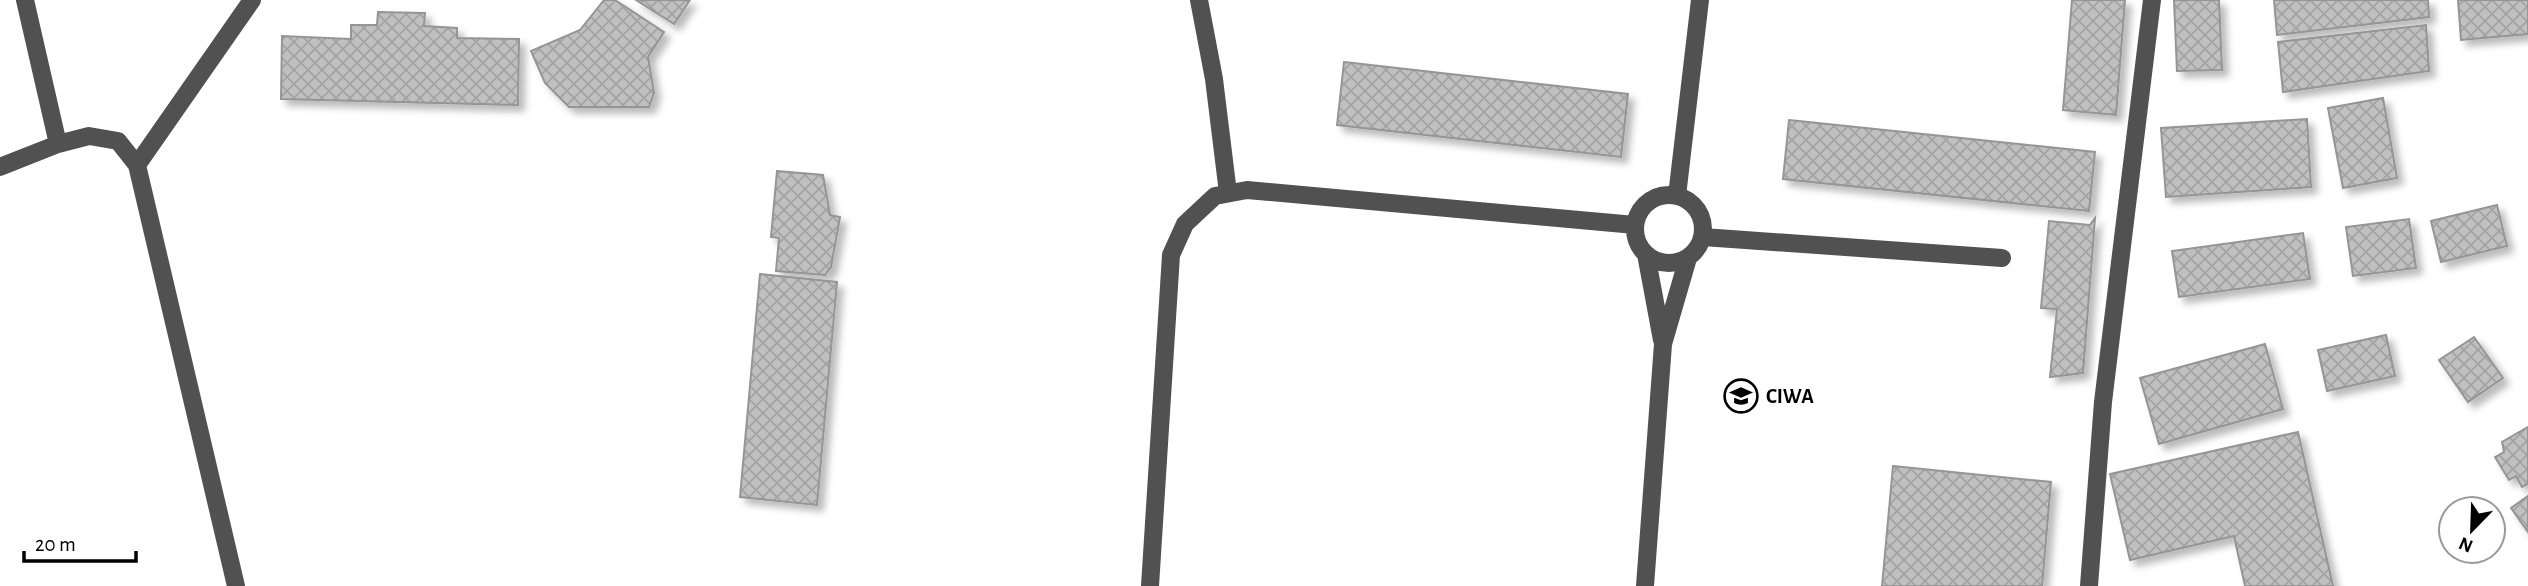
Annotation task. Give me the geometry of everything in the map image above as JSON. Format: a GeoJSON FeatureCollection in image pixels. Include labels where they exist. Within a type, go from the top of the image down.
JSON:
{"type":"FeatureCollection","features":[{"type":"Feature","properties":{"kind":"street"},"geometry":{"type":"LineString","coordinates":[[25,0],[58,144]]}},
{"type":"Feature","properties":{"kind":"street"},"geometry":{"type":"LineString","coordinates":[[136,164],[252,0]]}},
{"type":"Feature","properties":{"kind":"street"},"geometry":{"type":"LineString","coordinates":[[1199,0],[1214,79],[1228,193]]}},
{"type":"Feature","properties":{"kind":"street"},"geometry":{"type":"LineString","coordinates":[[1677,196],[1700,0]]}},
{"type":"Feature","properties":{"kind":"street"},"geometry":{"type":"LineString","coordinates":[[2089,586],[2103,402],[2152,0]]}},
{"type":"Feature","properties":{"kind":"street"},"geometry":{"type":"LineString","coordinates":[[0,167],[58,144],[89,136],[118,141],[136,164],[236,586]]}},
{"type":"Feature","properties":{"kind":"street"},"geometry":{"type":"LineString","coordinates":[[1150,586],[1171,255],[1185,224],[1215,196],[1247,190],[1635,225]]}},
{"type":"Feature","properties":{"kind":"street"},"geometry":{"type":"LineString","coordinates":[[1659,195],[1677,196],[1699,211],[1704,228],[1703,237],[1695,253],[1688,258],[1671,263],[1653,259],[1636,239],[1635,225],[1639,212],[1659,195]]}},
{"type":"Feature","properties":{"kind":"street"},"geometry":{"type":"LineString","coordinates":[[1703,237],[2002,258]]}},
{"type":"Feature","properties":{"kind":"street"},"geometry":{"type":"LineString","coordinates":[[1646,254],[1662,344]]}},
{"type":"Feature","properties":{"kind":"street"},"geometry":{"type":"LineString","coordinates":[[1645,586],[1662,344],[1688,258]]}},
{"type":"Feature","properties":{"kind":"building"},"geometry":{"type":"Polygon","coordinates":[[[604,0],[615,0],[664,32],[648,57],[654,93],[649,107],[569,107],[545,83],[531,51],[580,30],[604,0]]]}},
{"type":"Feature","properties":{"kind":"building"},"geometry":{"type":"Polygon","coordinates":[[[636,0],[690,0],[674,24],[636,0]]]}},
{"type":"Feature","properties":{"kind":"building"},"geometry":{"type":"Polygon","coordinates":[[[2072,0],[2125,0],[2116,115],[2063,110],[2072,0]]]}},
{"type":"Feature","properties":{"kind":"building"},"geometry":{"type":"Polygon","coordinates":[[[2174,0],[2219,0],[2222,70],[2177,71],[2174,0]]]}},
{"type":"Feature","properties":{"kind":"building"},"geometry":{"type":"Polygon","coordinates":[[[2274,0],[2428,0],[2429,17],[2277,35],[2274,0]]]}},
{"type":"Feature","properties":{"kind":"building"},"geometry":{"type":"Polygon","coordinates":[[[2458,0],[2528,0],[2528,34],[2461,40],[2458,0]]]}},
{"type":"Feature","properties":{"kind":"building"},"geometry":{"type":"Polygon","coordinates":[[[378,12],[425,13],[424,26],[457,28],[457,38],[519,39],[518,105],[281,99],[282,36],[351,39],[351,25],[377,25],[378,12]]]}},
{"type":"Feature","properties":{"kind":"building"},"geometry":{"type":"Polygon","coordinates":[[[2426,25],[2429,71],[2283,92],[2278,42],[2426,25]]]}},
{"type":"Feature","properties":{"kind":"building"},"geometry":{"type":"Polygon","coordinates":[[[1344,62],[1628,94],[1621,157],[1337,125],[1344,62]]]}},
{"type":"Feature","properties":{"kind":"building"},"geometry":{"type":"Polygon","coordinates":[[[2383,98],[2397,178],[2343,188],[2328,108],[2383,98]]]}},
{"type":"Feature","properties":{"kind":"building"},"geometry":{"type":"Polygon","coordinates":[[[2307,119],[2311,187],[2166,197],[2161,128],[2307,119]]]}},
{"type":"Feature","properties":{"kind":"building"},"geometry":{"type":"Polygon","coordinates":[[[1789,120],[2095,152],[2089,211],[1783,179],[1789,120]]]}},
{"type":"Feature","properties":{"kind":"building"},"geometry":{"type":"Polygon","coordinates":[[[777,171],[823,175],[830,215],[840,217],[831,267],[825,275],[776,271],[779,238],[771,237],[777,171]]]}},
{"type":"Feature","properties":{"kind":"building"},"geometry":{"type":"Polygon","coordinates":[[[2497,205],[2507,246],[2441,262],[2431,221],[2497,205]]]}},
{"type":"Feature","properties":{"kind":"building"},"geometry":{"type":"Polygon","coordinates":[[[2095,218],[2083,373],[2050,377],[2057,309],[2041,308],[2049,221],[2090,225],[2095,218]]]}},
{"type":"Feature","properties":{"kind":"building"},"geometry":{"type":"Polygon","coordinates":[[[2409,219],[2416,268],[2353,276],[2346,227],[2409,219]]]}},
{"type":"Feature","properties":{"kind":"building"},"geometry":{"type":"Polygon","coordinates":[[[2303,233],[2310,279],[2179,297],[2172,251],[2303,233]]]}},
{"type":"Feature","properties":{"kind":"building"},"geometry":{"type":"Polygon","coordinates":[[[760,274],[837,282],[817,505],[740,497],[760,274]]]}},
{"type":"Feature","properties":{"kind":"building"},"geometry":{"type":"Polygon","coordinates":[[[2386,335],[2395,376],[2327,391],[2318,350],[2386,335]]]}},
{"type":"Feature","properties":{"kind":"building"},"geometry":{"type":"Polygon","coordinates":[[[2474,337],[2503,378],[2468,402],[2439,360],[2474,337]]]}},
{"type":"Feature","properties":{"kind":"building"},"geometry":{"type":"Polygon","coordinates":[[[2265,344],[2283,409],[2159,444],[2140,378],[2265,344]]]}},
{"type":"Feature","properties":{"kind":"building"},"geometry":{"type":"Polygon","coordinates":[[[2528,427],[2528,484],[2522,487],[2516,476],[2509,480],[2495,457],[2504,452],[2502,442],[2528,427]]]}},
{"type":"Feature","properties":{"kind":"building"},"geometry":{"type":"Polygon","coordinates":[[[2298,432],[2333,586],[2245,586],[2234,536],[2130,560],[2110,474],[2298,432]]]}},
{"type":"Feature","properties":{"kind":"building"},"geometry":{"type":"Polygon","coordinates":[[[1893,466],[2051,482],[2042,586],[1882,586],[1893,466]]]}},
{"type":"Feature","properties":{"kind":"building"},"geometry":{"type":"Polygon","coordinates":[[[2528,496],[2528,532],[2511,508],[2528,496]]]}},
{"type":"Feature","properties":{"kind":"place","name":"CIWA"},"geometry":{"type":"Point","coordinates":[1741,396]}}]}
